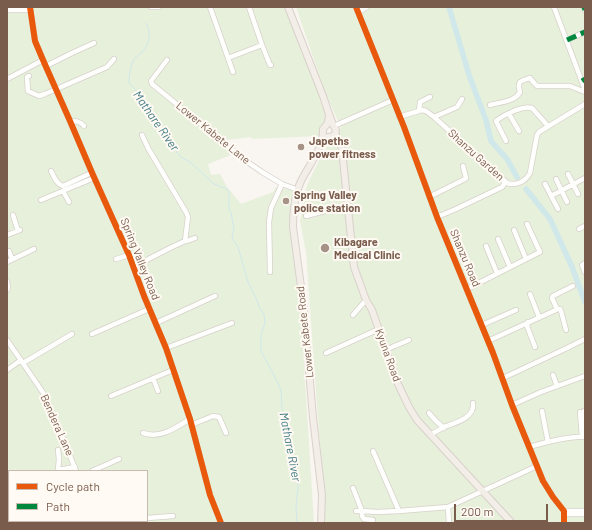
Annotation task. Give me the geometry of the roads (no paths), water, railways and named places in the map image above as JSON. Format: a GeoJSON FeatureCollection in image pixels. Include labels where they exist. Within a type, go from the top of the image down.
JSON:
{"type":"FeatureCollection","features":[{"type":"Feature","properties":{"kind":"main road"},"geometry":{"type":"LineString","coordinates":[[288,7],[323,96],[331,125],[323,129],[329,135]]}},
{"type":"Feature","properties":{"kind":"main road","name":"Kyuna Road"},"geometry":{"type":"LineString","coordinates":[[331,125],[336,130],[329,135],[340,142],[342,150],[354,267],[366,300],[372,310],[397,382],[417,420],[512,523]]}},
{"type":"Feature","properties":{"kind":"main road","name":"Lower Kabete Road"},"geometry":{"type":"LineString","coordinates":[[320,523],[322,495],[313,418],[304,309],[294,227],[294,203],[302,181],[319,147],[324,143],[329,135]]}},
{"type":"Feature","properties":{"kind":"street"},"geometry":{"type":"LineString","coordinates":[[151,7],[158,7]]}},
{"type":"Feature","properties":{"kind":"street"},"geometry":{"type":"LineString","coordinates":[[210,7],[233,72]]}},
{"type":"Feature","properties":{"kind":"street"},"geometry":{"type":"LineString","coordinates":[[249,7],[270,66],[271,65]]}},
{"type":"Feature","properties":{"kind":"street"},"geometry":{"type":"LineString","coordinates":[[357,9],[367,7]]}},
{"type":"Feature","properties":{"kind":"street"},"geometry":{"type":"LineString","coordinates":[[490,105],[499,102],[506,102],[518,96],[520,92],[518,86],[519,83],[530,78],[538,86],[570,86],[585,91],[583,80],[554,7]]}},
{"type":"Feature","properties":{"kind":"street"},"geometry":{"type":"LineString","coordinates":[[7,10],[30,8]]}},
{"type":"Feature","properties":{"kind":"street","name":"Spring Valley Road"},"geometry":{"type":"LineString","coordinates":[[30,8],[35,41],[129,255],[149,309],[166,348],[190,419],[208,490],[221,523]]}},
{"type":"Feature","properties":{"kind":"street","name":"Shanzu Road"},"geometry":{"type":"LineString","coordinates":[[357,9],[437,217],[482,325],[542,481],[564,513]]}},
{"type":"Feature","properties":{"kind":"street"},"geometry":{"type":"LineString","coordinates":[[567,40],[585,32]]}},
{"type":"Feature","properties":{"kind":"street"},"geometry":{"type":"LineString","coordinates":[[46,66],[94,43]]}},
{"type":"Feature","properties":{"kind":"street"},"geometry":{"type":"LineString","coordinates":[[228,58],[262,45]]}},
{"type":"Feature","properties":{"kind":"street"},"geometry":{"type":"LineString","coordinates":[[29,76],[27,77],[28,91],[38,96],[56,90],[107,67],[114,59]]}},
{"type":"Feature","properties":{"kind":"street"},"geometry":{"type":"LineString","coordinates":[[7,79],[43,60]]}},
{"type":"Feature","properties":{"kind":"street","name":"Lower Kabete Lane"},"geometry":{"type":"LineString","coordinates":[[165,63],[151,81],[152,84],[246,161],[282,184],[298,190]]}},
{"type":"Feature","properties":{"kind":"street"},"geometry":{"type":"LineString","coordinates":[[399,117],[419,111],[420,102],[430,97]]}},
{"type":"Feature","properties":{"kind":"street"},"geometry":{"type":"LineString","coordinates":[[331,125],[393,100]]}},
{"type":"Feature","properties":{"kind":"street"},"geometry":{"type":"LineString","coordinates":[[434,117],[458,107],[462,100]]}},
{"type":"Feature","properties":{"kind":"street","name":"Shanzu Garden"},"geometry":{"type":"LineString","coordinates":[[419,111],[426,111],[434,117],[507,183],[514,184],[520,183],[528,178],[537,135],[539,132],[585,104]]}},
{"type":"Feature","properties":{"kind":"street"},"geometry":{"type":"LineString","coordinates":[[506,141],[496,122],[498,118],[523,107],[532,108],[548,126]]}},
{"type":"Feature","properties":{"kind":"street"},"geometry":{"type":"LineString","coordinates":[[509,114],[519,130]]}},
{"type":"Feature","properties":{"kind":"street"},"geometry":{"type":"LineString","coordinates":[[70,121],[78,121],[84,126]]}},
{"type":"Feature","properties":{"kind":"street"},"geometry":{"type":"LineString","coordinates":[[142,135],[186,212],[188,217],[185,241]]}},
{"type":"Feature","properties":{"kind":"street"},"geometry":{"type":"LineString","coordinates":[[429,196],[465,179],[466,177],[463,166]]}},
{"type":"Feature","properties":{"kind":"street"},"geometry":{"type":"LineString","coordinates":[[51,171],[58,183],[62,186],[93,175]]}},
{"type":"Feature","properties":{"kind":"street"},"geometry":{"type":"LineString","coordinates":[[568,174],[578,194]]}},
{"type":"Feature","properties":{"kind":"street"},"geometry":{"type":"LineString","coordinates":[[41,200],[93,175]]}},
{"type":"Feature","properties":{"kind":"street"},"geometry":{"type":"LineString","coordinates":[[551,196],[585,178]]}},
{"type":"Feature","properties":{"kind":"street"},"geometry":{"type":"LineString","coordinates":[[556,179],[567,202]]}},
{"type":"Feature","properties":{"kind":"street"},"geometry":{"type":"LineString","coordinates":[[437,217],[502,187],[504,180]]}},
{"type":"Feature","properties":{"kind":"street"},"geometry":{"type":"LineString","coordinates":[[270,272],[269,222],[271,208],[282,184]]}},
{"type":"Feature","properties":{"kind":"street"},"geometry":{"type":"LineString","coordinates":[[545,184],[558,209]]}},
{"type":"Feature","properties":{"kind":"street"},"geometry":{"type":"LineString","coordinates":[[63,190],[69,202]]}},
{"type":"Feature","properties":{"kind":"street"},"geometry":{"type":"LineString","coordinates":[[306,216],[348,205]]}},
{"type":"Feature","properties":{"kind":"street"},"geometry":{"type":"LineString","coordinates":[[7,234],[20,230],[13,215]]}},
{"type":"Feature","properties":{"kind":"street"},"geometry":{"type":"LineString","coordinates":[[467,289],[540,252],[527,224]]}},
{"type":"Feature","properties":{"kind":"street"},"geometry":{"type":"LineString","coordinates":[[579,229],[585,226]]}},
{"type":"Feature","properties":{"kind":"street"},"geometry":{"type":"LineString","coordinates":[[514,230],[526,259]]}},
{"type":"Feature","properties":{"kind":"street"},"geometry":{"type":"LineString","coordinates":[[133,267],[170,248],[195,238]]}},
{"type":"Feature","properties":{"kind":"street"},"geometry":{"type":"LineString","coordinates":[[498,239],[510,267]]}},
{"type":"Feature","properties":{"kind":"street"},"geometry":{"type":"LineString","coordinates":[[486,246],[497,273]]}},
{"type":"Feature","properties":{"kind":"street"},"geometry":{"type":"LineString","coordinates":[[8,251],[9,260],[34,249]]}},
{"type":"Feature","properties":{"kind":"street"},"geometry":{"type":"LineString","coordinates":[[116,259],[129,255]]}},
{"type":"Feature","properties":{"kind":"street"},"geometry":{"type":"LineString","coordinates":[[585,263],[582,266],[585,272]]}},
{"type":"Feature","properties":{"kind":"street"},"geometry":{"type":"LineString","coordinates":[[7,282],[7,290]]}},
{"type":"Feature","properties":{"kind":"street"},"geometry":{"type":"LineString","coordinates":[[566,330],[561,311],[560,309],[557,309],[553,301],[553,296],[573,286]]}},
{"type":"Feature","properties":{"kind":"street"},"geometry":{"type":"LineString","coordinates":[[530,294],[539,317]]}},
{"type":"Feature","properties":{"kind":"street"},"geometry":{"type":"LineString","coordinates":[[156,323],[215,296]]}},
{"type":"Feature","properties":{"kind":"street"},"geometry":{"type":"LineString","coordinates":[[354,315],[366,300]]}},
{"type":"Feature","properties":{"kind":"street"},"geometry":{"type":"LineString","coordinates":[[92,334],[149,309]]}},
{"type":"Feature","properties":{"kind":"street"},"geometry":{"type":"LineString","coordinates":[[488,341],[557,309]]}},
{"type":"Feature","properties":{"kind":"street"},"geometry":{"type":"LineString","coordinates":[[482,325],[516,310]]}},
{"type":"Feature","properties":{"kind":"street"},"geometry":{"type":"LineString","coordinates":[[528,322],[527,326],[535,347]]}},
{"type":"Feature","properties":{"kind":"street"},"geometry":{"type":"LineString","coordinates":[[166,348],[232,323]]}},
{"type":"Feature","properties":{"kind":"street"},"geometry":{"type":"LineString","coordinates":[[326,353],[379,329]]}},
{"type":"Feature","properties":{"kind":"street"},"geometry":{"type":"LineString","coordinates":[[7,370],[72,334]]}},
{"type":"Feature","properties":{"kind":"street"},"geometry":{"type":"LineString","coordinates":[[503,378],[585,339]]}},
{"type":"Feature","properties":{"kind":"street","name":"Bendera Lane"},"geometry":{"type":"LineString","coordinates":[[7,340],[44,394],[76,469]]}},
{"type":"Feature","properties":{"kind":"street"},"geometry":{"type":"LineString","coordinates":[[385,350],[409,340]]}},
{"type":"Feature","properties":{"kind":"street"},"geometry":{"type":"LineString","coordinates":[[111,396],[173,370]]}},
{"type":"Feature","properties":{"kind":"street"},"geometry":{"type":"LineString","coordinates":[[553,375],[557,386]]}},
{"type":"Feature","properties":{"kind":"street"},"geometry":{"type":"LineString","coordinates":[[512,405],[541,392],[585,376]]}},
{"type":"Feature","properties":{"kind":"street"},"geometry":{"type":"LineString","coordinates":[[153,378],[158,391]]}},
{"type":"Feature","properties":{"kind":"street"},"geometry":{"type":"LineString","coordinates":[[430,435],[465,418],[471,413],[473,403]]}},
{"type":"Feature","properties":{"kind":"street"},"geometry":{"type":"LineString","coordinates":[[542,411],[548,442]]}},
{"type":"Feature","properties":{"kind":"street"},"geometry":{"type":"LineString","coordinates":[[529,447],[584,436],[582,412]]}},
{"type":"Feature","properties":{"kind":"street"},"geometry":{"type":"LineString","coordinates":[[429,413],[444,428]]}},
{"type":"Feature","properties":{"kind":"street"},"geometry":{"type":"LineString","coordinates":[[191,425],[216,416],[219,417],[226,433]]}},
{"type":"Feature","properties":{"kind":"street"},"geometry":{"type":"LineString","coordinates":[[143,433],[153,435],[162,434],[190,419]]}},
{"type":"Feature","properties":{"kind":"street"},"geometry":{"type":"LineString","coordinates":[[58,450],[58,470],[76,469]]}},
{"type":"Feature","properties":{"kind":"street"},"geometry":{"type":"LineString","coordinates":[[373,451],[399,510]]}},
{"type":"Feature","properties":{"kind":"street"},"geometry":{"type":"LineString","coordinates":[[94,470],[119,459]]}},
{"type":"Feature","properties":{"kind":"street"},"geometry":{"type":"LineString","coordinates":[[356,511],[362,510],[377,512],[448,507],[537,466]]}},
{"type":"Feature","properties":{"kind":"street"},"geometry":{"type":"LineString","coordinates":[[353,488],[362,510],[363,518],[372,520]]}},
{"type":"Feature","properties":{"kind":"street"},"geometry":{"type":"LineString","coordinates":[[448,507],[449,523]]}},
{"type":"Feature","properties":{"kind":"street"},"geometry":{"type":"LineString","coordinates":[[564,513],[585,511]]}},
{"type":"Feature","properties":{"kind":"street"},"geometry":{"type":"LineString","coordinates":[[564,513],[585,514]]}},
{"type":"Feature","properties":{"kind":"street"},"geometry":{"type":"LineString","coordinates":[[564,513],[564,523]]}},
{"type":"Feature","properties":{"kind":"street"},"geometry":{"type":"LineString","coordinates":[[148,518],[174,516]]}},
{"type":"Feature","properties":{"kind":"waterway"},"geometry":{"type":"LineString","coordinates":[[449,7],[469,75],[486,120],[491,141],[507,159],[517,177]]}},
{"type":"Feature","properties":{"kind":"waterway","name":"Mathare River"},"geometry":{"type":"LineString","coordinates":[[146,23],[149,31],[149,41],[142,52],[133,61],[129,83],[146,105],[154,122],[164,132],[171,145],[181,157],[190,162],[214,184],[227,189],[229,192],[229,210],[231,212],[234,230],[232,235],[233,240],[238,247],[248,282],[260,309],[264,314],[265,323],[261,335],[261,351],[279,385],[281,392],[282,408],[287,432],[286,437],[289,443],[298,488],[296,506],[297,523]]}},
{"type":"Feature","properties":{"kind":"waterway"},"geometry":{"type":"LineString","coordinates":[[526,189],[550,219],[572,267],[585,302]]}},
{"type":"Feature","properties":{"kind":"place","name":"Japeths power fitness"},"geometry":{"type":"Point","coordinates":[301,147]}},
{"type":"Feature","properties":{"kind":"place","name":"Spring Valley police station"},"geometry":{"type":"Point","coordinates":[286,201]}},
{"type":"Feature","properties":{"kind":"place","name":"Kibagare Medical Clinic"},"geometry":{"type":"Point","coordinates":[325,248]}}]}
